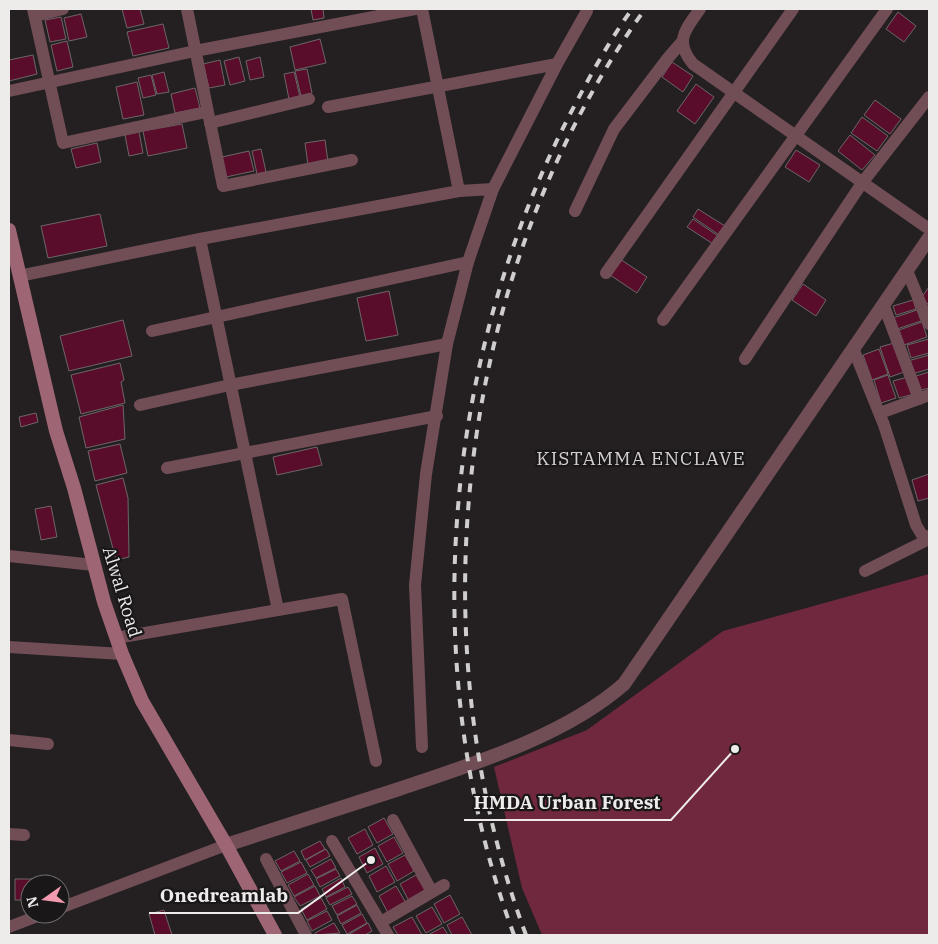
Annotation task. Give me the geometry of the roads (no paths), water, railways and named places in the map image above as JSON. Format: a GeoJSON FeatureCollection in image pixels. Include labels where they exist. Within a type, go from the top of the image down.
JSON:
{"type":"FeatureCollection","features":[{"type":"Feature","properties":{"kind":"main road","name":"Alwal Road"},"geometry":{"type":"LineString","coordinates":[[9,230],[56,431],[74,488],[94,565],[122,654],[142,701],[226,845],[274,935]]}},
{"type":"Feature","properties":{"kind":"street"},"geometry":{"type":"LineString","coordinates":[[62,9],[34,12],[63,143],[309,99]]}},
{"type":"Feature","properties":{"kind":"street"},"geometry":{"type":"LineString","coordinates":[[187,9],[208,117],[224,186],[352,160]]}},
{"type":"Feature","properties":{"kind":"street"},"geometry":{"type":"LineString","coordinates":[[9,91],[195,51],[415,9]]}},
{"type":"Feature","properties":{"kind":"street"},"geometry":{"type":"LineString","coordinates":[[422,9],[436,86],[459,191]]}},
{"type":"Feature","properties":{"kind":"street"},"geometry":{"type":"LineString","coordinates":[[575,211],[614,129],[681,43],[684,34],[700,9]]}},
{"type":"Feature","properties":{"kind":"street"},"geometry":{"type":"LineString","coordinates":[[606,273],[793,9]]}},
{"type":"Feature","properties":{"kind":"street"},"geometry":{"type":"LineString","coordinates":[[663,320],[887,9]]}},
{"type":"Feature","properties":{"kind":"street"},"geometry":{"type":"LineString","coordinates":[[422,746],[415,585],[426,474],[437,416],[447,344],[468,262],[493,189],[557,64],[588,11]]}},
{"type":"Feature","properties":{"kind":"street"},"geometry":{"type":"LineString","coordinates":[[681,43],[684,53],[693,64],[736,92],[929,229]]}},
{"type":"Feature","properties":{"kind":"street"},"geometry":{"type":"LineString","coordinates":[[328,107],[557,64]]}},
{"type":"Feature","properties":{"kind":"street"},"geometry":{"type":"LineString","coordinates":[[745,359],[862,182],[929,97]]}},
{"type":"Feature","properties":{"kind":"street"},"geometry":{"type":"LineString","coordinates":[[19,276],[200,239],[459,191],[493,189]]}},
{"type":"Feature","properties":{"kind":"street"},"geometry":{"type":"LineString","coordinates":[[70,904],[226,845],[479,762],[573,719],[604,701],[630,675],[853,348],[908,273],[929,238]]}},
{"type":"Feature","properties":{"kind":"street"},"geometry":{"type":"LineString","coordinates":[[200,239],[278,610]]}},
{"type":"Feature","properties":{"kind":"street"},"geometry":{"type":"LineString","coordinates":[[152,331],[468,262]]}},
{"type":"Feature","properties":{"kind":"street"},"geometry":{"type":"LineString","coordinates":[[908,273],[929,324]]}},
{"type":"Feature","properties":{"kind":"street"},"geometry":{"type":"LineString","coordinates":[[880,413],[924,397],[884,306]]}},
{"type":"Feature","properties":{"kind":"street"},"geometry":{"type":"LineString","coordinates":[[140,406],[230,385],[447,344]]}},
{"type":"Feature","properties":{"kind":"street"},"geometry":{"type":"LineString","coordinates":[[853,348],[880,413],[916,525],[922,535],[929,538]]}},
{"type":"Feature","properties":{"kind":"street"},"geometry":{"type":"LineString","coordinates":[[167,468],[437,416]]}},
{"type":"Feature","properties":{"kind":"street"},"geometry":{"type":"LineString","coordinates":[[864,571],[929,538]]}},
{"type":"Feature","properties":{"kind":"street"},"geometry":{"type":"LineString","coordinates":[[9,556],[94,565]]}},
{"type":"Feature","properties":{"kind":"street"},"geometry":{"type":"LineString","coordinates":[[116,638],[342,599],[376,761]]}},
{"type":"Feature","properties":{"kind":"street"},"geometry":{"type":"LineString","coordinates":[[9,647],[122,654]]}},
{"type":"Feature","properties":{"kind":"street"},"geometry":{"type":"LineString","coordinates":[[9,740],[48,744]]}},
{"type":"Feature","properties":{"kind":"street"},"geometry":{"type":"LineString","coordinates":[[393,820],[432,892]]}},
{"type":"Feature","properties":{"kind":"street"},"geometry":{"type":"LineString","coordinates":[[9,834],[24,835]]}},
{"type":"Feature","properties":{"kind":"street"},"geometry":{"type":"LineString","coordinates":[[332,841],[388,935]]}},
{"type":"Feature","properties":{"kind":"street"},"geometry":{"type":"LineString","coordinates":[[266,859],[306,935]]}},
{"type":"Feature","properties":{"kind":"street"},"geometry":{"type":"LineString","coordinates":[[381,922],[444,885]]}},
{"type":"Feature","properties":{"kind":"street"},"geometry":{"type":"LineString","coordinates":[[9,927],[12,935]]}},
{"type":"Feature","properties":{"kind":"railway"},"geometry":{"type":"LineString","coordinates":[[514,935],[483,835],[464,733],[455,628],[457,524],[469,419],[492,317],[524,217],[566,122],[605,50],[632,9]]}},
{"type":"Feature","properties":{"kind":"railway"},"geometry":{"type":"LineString","coordinates":[[526,935],[491,820],[471,700],[465,579],[473,457],[496,338],[532,222],[582,111],[645,9]]}},
{"type":"Feature","properties":{"kind":"place","name":"HMDA Urban Forest"},"geometry":{"type":"Point","coordinates":[735,749]}},
{"type":"Feature","properties":{"kind":"place","name":"Onedreamlab"},"geometry":{"type":"Point","coordinates":[371,860]}},
{"type":"Feature","properties":{"kind":"district","name":"KISTAMMA ENCLAVE"},"geometry":{"type":"Point","coordinates":[641,458]}}]}
